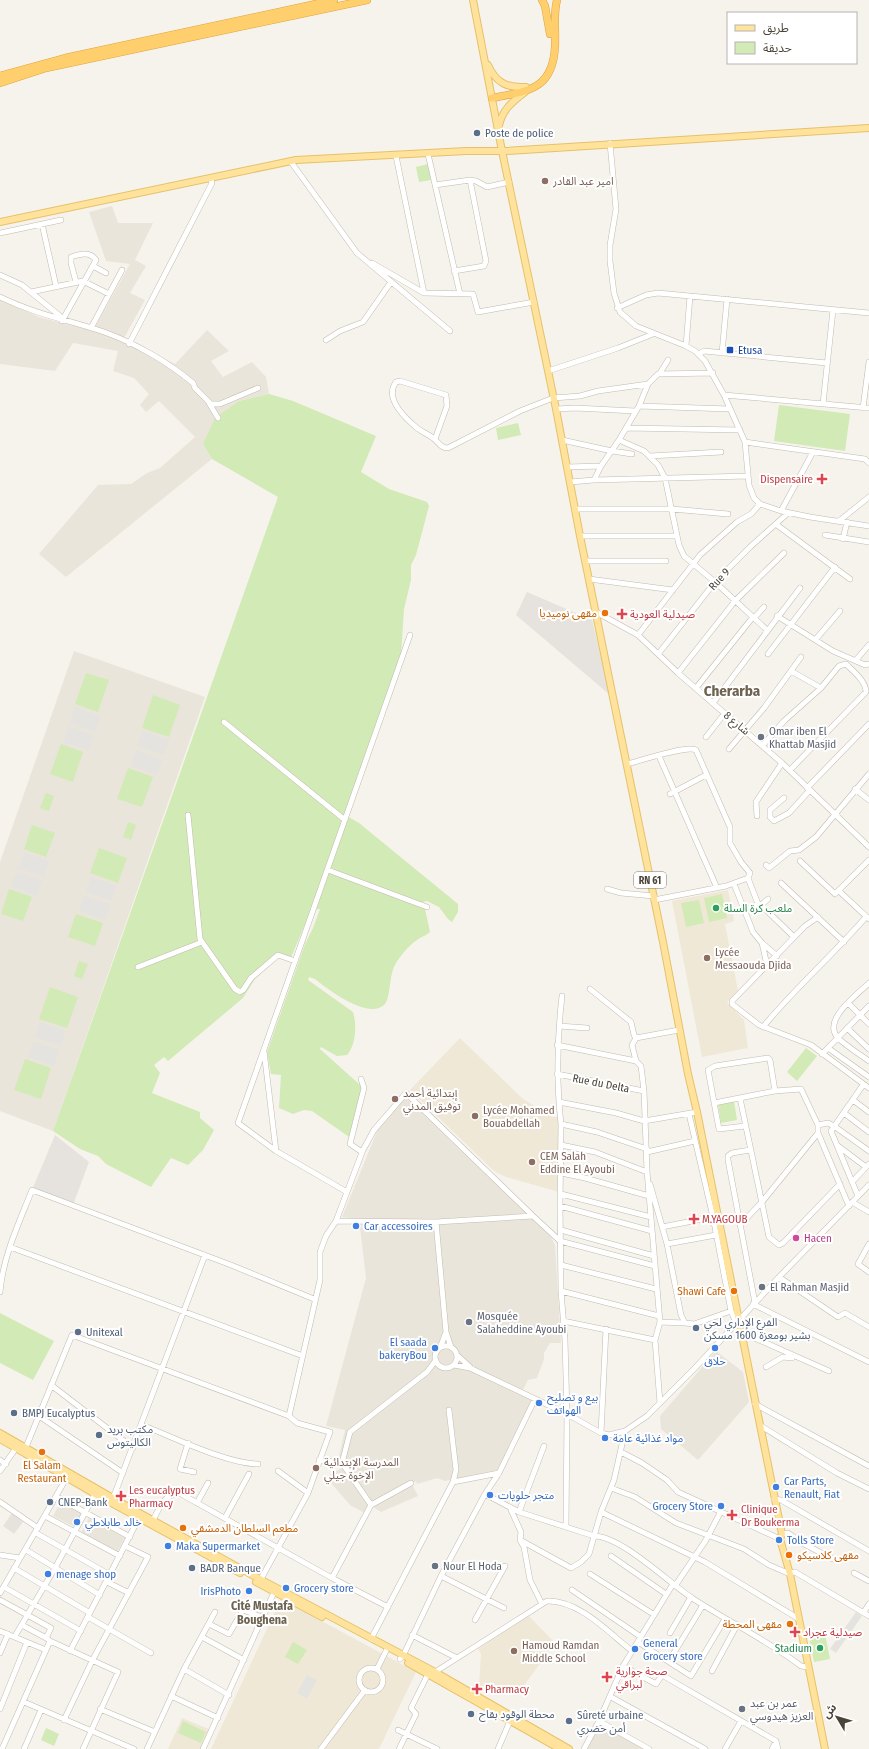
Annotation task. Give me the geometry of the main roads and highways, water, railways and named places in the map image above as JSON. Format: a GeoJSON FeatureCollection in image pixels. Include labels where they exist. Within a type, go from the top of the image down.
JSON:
{"type":"FeatureCollection","features":[{"type":"Feature","properties":{"kind":"highway"},"geometry":{"type":"LineString","coordinates":[[0,76],[65,58],[334,0]]}},
{"type":"Feature","properties":{"kind":"highway"},"geometry":{"type":"LineString","coordinates":[[0,83],[61,65],[368,0]]}},
{"type":"Feature","properties":{"kind":"highway"},"geometry":{"type":"LineString","coordinates":[[526,90],[544,74],[549,60],[551,45],[550,26],[542,0]]}},
{"type":"Feature","properties":{"kind":"highway"},"geometry":{"type":"LineString","coordinates":[[492,95],[526,90],[539,85],[550,70],[555,46],[554,11],[558,0]]}},
{"type":"Feature","properties":{"kind":"main road","name":"RN 61"},"geometry":{"type":"LineString","coordinates":[[473,0],[502,152],[556,409],[679,1030],[697,1112],[737,1321],[741,1332],[755,1404],[761,1426],[781,1537],[825,1749]]}},
{"type":"Feature","properties":{"kind":"main road"},"geometry":{"type":"LineString","coordinates":[[484,57],[494,76],[502,84],[526,90]]}},
{"type":"Feature","properties":{"kind":"main road"},"geometry":{"type":"LineString","coordinates":[[498,130],[500,120],[505,110],[526,90]]}},
{"type":"Feature","properties":{"kind":"main road"},"geometry":{"type":"LineString","coordinates":[[0,222],[291,162],[428,154],[502,152],[869,128]]}},
{"type":"Feature","properties":{"kind":"main road"},"geometry":{"type":"LineString","coordinates":[[0,1433],[112,1500],[139,1518],[371,1639],[428,1674],[560,1749]]}},
{"type":"Feature","properties":{"kind":"main road"},"geometry":{"type":"LineString","coordinates":[[0,1439],[96,1494],[153,1520],[260,1579],[275,1590],[386,1651],[435,1672],[569,1749]]}},
{"type":"Feature","properties":{"kind":"place","name":"Poste de police"},"geometry":{"type":"Point","coordinates":[477,133]}},
{"type":"Feature","properties":{"kind":"place","name":"امير عبد القادر"},"geometry":{"type":"Point","coordinates":[545,181]}},
{"type":"Feature","properties":{"kind":"place","name":"Etusa"},"geometry":{"type":"Point","coordinates":[730,350]}},
{"type":"Feature","properties":{"kind":"place","name":"Dispensaire"},"geometry":{"type":"Point","coordinates":[822,479]}},
{"type":"Feature","properties":{"kind":"place","name":"مقهى نوميديا"},"geometry":{"type":"Point","coordinates":[605,613]}},
{"type":"Feature","properties":{"kind":"place","name":"صيدلية العودية"},"geometry":{"type":"Point","coordinates":[622,614]}},
{"type":"Feature","properties":{"kind":"place","name":"Omar iben El Khattab Masjid"},"geometry":{"type":"Point","coordinates":[761,737]}},
{"type":"Feature","properties":{"kind":"place","name":"ملعب كرة السلة"},"geometry":{"type":"Point","coordinates":[716,908]}},
{"type":"Feature","properties":{"kind":"place","name":"Lycée Messaouda Djida"},"geometry":{"type":"Point","coordinates":[707,958]}},
{"type":"Feature","properties":{"kind":"place","name":"إبتدائية أحمد توفيق المدني"},"geometry":{"type":"Point","coordinates":[395,1099]}},
{"type":"Feature","properties":{"kind":"place","name":"Lycée Mohamed Bouabdellah"},"geometry":{"type":"Point","coordinates":[475,1116]}},
{"type":"Feature","properties":{"kind":"place","name":"CEM Salah Eddine El Ayoubi"},"geometry":{"type":"Point","coordinates":[532,1162]}},
{"type":"Feature","properties":{"kind":"place","name":"M.YAGOUB"},"geometry":{"type":"Point","coordinates":[694,1219]}},
{"type":"Feature","properties":{"kind":"place","name":"Car accessoires"},"geometry":{"type":"Point","coordinates":[356,1226]}},
{"type":"Feature","properties":{"kind":"place","name":"Hacen"},"geometry":{"type":"Point","coordinates":[796,1238]}},
{"type":"Feature","properties":{"kind":"place","name":"El Rahman Masjid"},"geometry":{"type":"Point","coordinates":[762,1287]}},
{"type":"Feature","properties":{"kind":"place","name":"Shawi Cafe"},"geometry":{"type":"Point","coordinates":[734,1291]}},
{"type":"Feature","properties":{"kind":"place","name":"Mosquée Salaheddine Ayoubi"},"geometry":{"type":"Point","coordinates":[469,1322]}},
{"type":"Feature","properties":{"kind":"place","name":"الفرع الإداري لحي بشير بومعزة 1600 مسكن"},"geometry":{"type":"Point","coordinates":[696,1328]}},
{"type":"Feature","properties":{"kind":"place","name":"Unitexal"},"geometry":{"type":"Point","coordinates":[78,1332]}},
{"type":"Feature","properties":{"kind":"place","name":"El saada bakeryBou"},"geometry":{"type":"Point","coordinates":[435,1348]}},
{"type":"Feature","properties":{"kind":"place","name":"حلاق"},"geometry":{"type":"Point","coordinates":[715,1348]}},
{"type":"Feature","properties":{"kind":"place","name":"بيع و تصليح الهواتف"},"geometry":{"type":"Point","coordinates":[539,1403]}},
{"type":"Feature","properties":{"kind":"place","name":"BMPJ Eucalyptus"},"geometry":{"type":"Point","coordinates":[14,1413]}},
{"type":"Feature","properties":{"kind":"place","name":"مكتب بريد الكاليتوس"},"geometry":{"type":"Point","coordinates":[99,1435]}},
{"type":"Feature","properties":{"kind":"place","name":"مواد غذائية عامة"},"geometry":{"type":"Point","coordinates":[605,1438]}},
{"type":"Feature","properties":{"kind":"place","name":"El Salam Restaurant"},"geometry":{"type":"Point","coordinates":[42,1452]}},
{"type":"Feature","properties":{"kind":"place","name":"المدرسة الإبتدائية الإخوة جيلي"},"geometry":{"type":"Point","coordinates":[316,1468]}},
{"type":"Feature","properties":{"kind":"place","name":"Car Parts, Renault, Fiat"},"geometry":{"type":"Point","coordinates":[776,1487]}},
{"type":"Feature","properties":{"kind":"place","name":"متجر حلويات"},"geometry":{"type":"Point","coordinates":[490,1495]}},
{"type":"Feature","properties":{"kind":"place","name":"Les eucalyptus Pharmacy"},"geometry":{"type":"Point","coordinates":[121,1496]}},
{"type":"Feature","properties":{"kind":"place","name":"CNEP-Bank"},"geometry":{"type":"Point","coordinates":[50,1502]}},
{"type":"Feature","properties":{"kind":"place","name":"Grocery Store"},"geometry":{"type":"Point","coordinates":[721,1506]}},
{"type":"Feature","properties":{"kind":"place","name":"Clinique Dr Boukerma"},"geometry":{"type":"Point","coordinates":[732,1515]}},
{"type":"Feature","properties":{"kind":"place","name":"خالد طابلاطي"},"geometry":{"type":"Point","coordinates":[77,1522]}},
{"type":"Feature","properties":{"kind":"place","name":"مطعم السلطان الدمشقي"},"geometry":{"type":"Point","coordinates":[183,1528]}},
{"type":"Feature","properties":{"kind":"place","name":"Tolls Store"},"geometry":{"type":"Point","coordinates":[779,1540]}},
{"type":"Feature","properties":{"kind":"place","name":"Maka Supermarket"},"geometry":{"type":"Point","coordinates":[168,1546]}},
{"type":"Feature","properties":{"kind":"place","name":"مقهى كلاسيكو"},"geometry":{"type":"Point","coordinates":[789,1555]}},
{"type":"Feature","properties":{"kind":"place","name":"Nour El Hoda"},"geometry":{"type":"Point","coordinates":[435,1566]}},
{"type":"Feature","properties":{"kind":"place","name":"BADR Banque"},"geometry":{"type":"Point","coordinates":[192,1568]}},
{"type":"Feature","properties":{"kind":"place","name":"menage shop"},"geometry":{"type":"Point","coordinates":[48,1574]}},
{"type":"Feature","properties":{"kind":"place","name":"Grocery store"},"geometry":{"type":"Point","coordinates":[286,1588]}},
{"type":"Feature","properties":{"kind":"place","name":"IrisPhoto"},"geometry":{"type":"Point","coordinates":[249,1591]}},
{"type":"Feature","properties":{"kind":"place","name":"مقهى المحطة"},"geometry":{"type":"Point","coordinates":[790,1624]}},
{"type":"Feature","properties":{"kind":"place","name":"صيدلية عجراد"},"geometry":{"type":"Point","coordinates":[795,1632]}},
{"type":"Feature","properties":{"kind":"place","name":"Stadium"},"geometry":{"type":"Point","coordinates":[820,1648]}},
{"type":"Feature","properties":{"kind":"place","name":"General Grocery store"},"geometry":{"type":"Point","coordinates":[635,1649]}},
{"type":"Feature","properties":{"kind":"place","name":"Hamoud Ramdan Middle School"},"geometry":{"type":"Point","coordinates":[514,1651]}},
{"type":"Feature","properties":{"kind":"place","name":"صحة جوارية لبراقي"},"geometry":{"type":"Point","coordinates":[607,1677]}},
{"type":"Feature","properties":{"kind":"place","name":"Pharmacy"},"geometry":{"type":"Point","coordinates":[477,1689]}},
{"type":"Feature","properties":{"kind":"place","name":"عمر بن عبد العزيز هيدوسي"},"geometry":{"type":"Point","coordinates":[742,1709]}},
{"type":"Feature","properties":{"kind":"place","name":"محطة الوقود بقاح"},"geometry":{"type":"Point","coordinates":[471,1714]}},
{"type":"Feature","properties":{"kind":"place","name":"Sûreté urbaine أمن حضري"},"geometry":{"type":"Point","coordinates":[569,1721]}},
{"type":"Feature","properties":{"kind":"district","name":"Cherarba"},"geometry":{"type":"Point","coordinates":[732,691]}},
{"type":"Feature","properties":{"kind":"district","name":"Cité Mustafa Boughena"},"geometry":{"type":"Point","coordinates":[262,1613]}}]}
